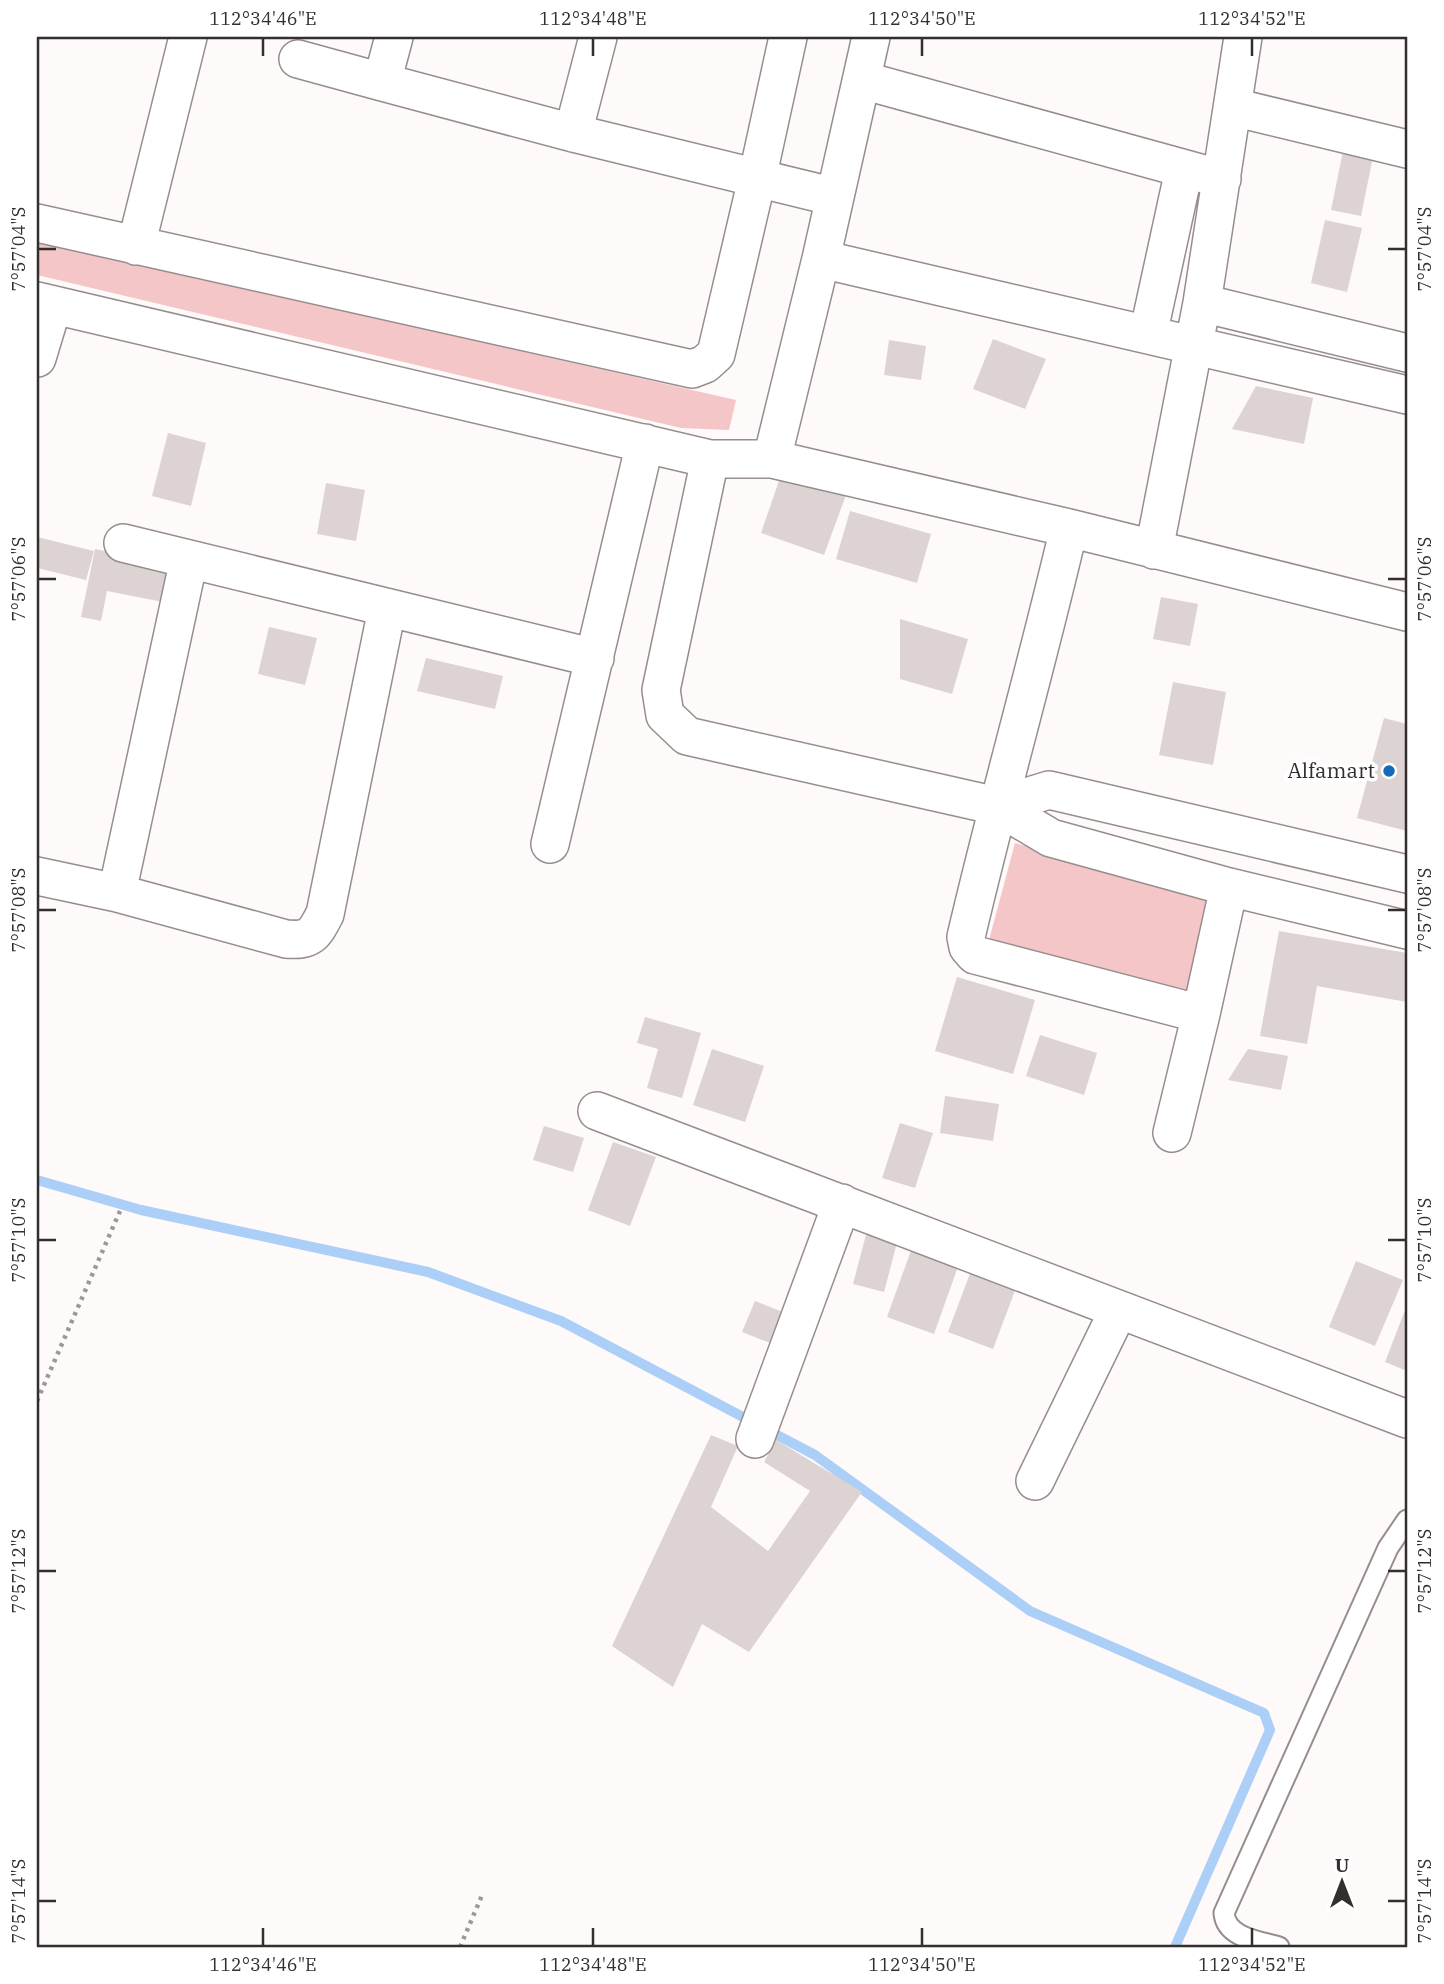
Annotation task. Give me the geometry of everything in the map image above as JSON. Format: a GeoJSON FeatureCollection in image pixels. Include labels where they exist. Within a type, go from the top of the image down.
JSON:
{"type":"FeatureCollection","features":[{"type":"Feature","properties":{"kind":"street"},"geometry":{"type":"LineString","coordinates":[[136,246],[188,37]]}},
{"type":"Feature","properties":{"kind":"street"},"geometry":{"type":"LineString","coordinates":[[382,82],[394,37]]}},
{"type":"Feature","properties":{"kind":"street"},"geometry":{"type":"LineString","coordinates":[[573,133],[598,37]]}},
{"type":"Feature","properties":{"kind":"street"},"geometry":{"type":"LineString","coordinates":[[37,223],[692,369],[705,364],[716,354],[788,37]]}},
{"type":"Feature","properties":{"kind":"street"},"geometry":{"type":"LineString","coordinates":[[772,459],[871,37]]}},
{"type":"Feature","properties":{"kind":"street"},"geometry":{"type":"LineString","coordinates":[[1154,550],[1202,303],[1243,37]]}},
{"type":"Feature","properties":{"kind":"street"},"geometry":{"type":"LineString","coordinates":[[298,59],[573,133],[835,197]]}},
{"type":"Feature","properties":{"kind":"street"},"geometry":{"type":"LineString","coordinates":[[862,80],[1222,179]]}},
{"type":"Feature","properties":{"kind":"street"},"geometry":{"type":"LineString","coordinates":[[1233,107],[1407,149]]}},
{"type":"Feature","properties":{"kind":"street"},"geometry":{"type":"LineString","coordinates":[[1147,335],[1184,170]]}},
{"type":"Feature","properties":{"kind":"street"},"geometry":{"type":"LineString","coordinates":[[821,259],[1407,395]]}},
{"type":"Feature","properties":{"kind":"street"},"geometry":{"type":"LineString","coordinates":[[37,358],[45,303],[710,459],[772,459],[1069,528],[1407,612]]}},
{"type":"Feature","properties":{"kind":"street"},"geometry":{"type":"LineString","coordinates":[[1202,303],[1407,354]]}},
{"type":"Feature","properties":{"kind":"street"},"geometry":{"type":"LineString","coordinates":[[550,844],[645,443]]}},
{"type":"Feature","properties":{"kind":"street"},"geometry":{"type":"LineString","coordinates":[[710,459],[661,690],[665,715],[687,736],[997,806],[1051,838],[1229,887],[1407,930]]}},
{"type":"Feature","properties":{"kind":"street"},"geometry":{"type":"LineString","coordinates":[[1069,528],[997,806],[966,937],[968,947],[975,955],[1201,1014]]}},
{"type":"Feature","properties":{"kind":"street"},"geometry":{"type":"LineString","coordinates":[[123,543],[595,658]]}},
{"type":"Feature","properties":{"kind":"street"},"geometry":{"type":"LineString","coordinates":[[117,893],[189,559]]}},
{"type":"Feature","properties":{"kind":"street"},"geometry":{"type":"LineString","coordinates":[[37,876],[117,893],[286,939],[302,940],[314,934],[325,914],[387,609]]}},
{"type":"Feature","properties":{"kind":"street"},"geometry":{"type":"LineString","coordinates":[[997,806],[1049,790],[1407,874]]}},
{"type":"Feature","properties":{"kind":"street"},"geometry":{"type":"LineString","coordinates":[[1172,1133],[1229,887]]}},
{"type":"Feature","properties":{"kind":"street"},"geometry":{"type":"LineString","coordinates":[[597,1111],[1407,1419]]}},
{"type":"Feature","properties":{"kind":"street"},"geometry":{"type":"LineString","coordinates":[[761,1424],[842,1203]]}},
{"type":"Feature","properties":{"kind":"street"},"geometry":{"type":"LineString","coordinates":[[1035,1481],[1118,1311]]}},
{"type":"Feature","properties":{"kind":"lane"},"geometry":{"type":"LineString","coordinates":[[1279,1947],[1231,1931],[1225,1922],[1224,1913],[1388,1548],[1407,1520]]}},
{"type":"Feature","properties":{"kind":"path"},"geometry":{"type":"LineString","coordinates":[[37,1401],[120,1211]]}},
{"type":"Feature","properties":{"kind":"path"},"geometry":{"type":"LineString","coordinates":[[460,1947],[483,1893]]}},
{"type":"Feature","properties":{"kind":"shaded area"},"geometry":{"type":"Polygon","coordinates":[[[37,241],[736,400],[729,430],[681,428],[37,275],[37,241]]]}},
{"type":"Feature","properties":{"kind":"shaded area"},"geometry":{"type":"Polygon","coordinates":[[[1015,843],[1213,897],[1188,995],[989,940],[1015,843]]]}},
{"type":"Feature","properties":{"kind":"building"},"geometry":{"type":"Polygon","coordinates":[[[1344,146],[1374,152],[1361,216],[1331,210],[1344,146]]]}},
{"type":"Feature","properties":{"kind":"building"},"geometry":{"type":"Polygon","coordinates":[[[1325,220],[1362,228],[1347,292],[1311,283],[1325,220]]]}},
{"type":"Feature","properties":{"kind":"building"},"geometry":{"type":"Polygon","coordinates":[[[993,339],[1046,359],[1025,409],[973,389],[993,339]]]}},
{"type":"Feature","properties":{"kind":"building"},"geometry":{"type":"Polygon","coordinates":[[[889,340],[926,346],[921,380],[884,375],[889,340]]]}},
{"type":"Feature","properties":{"kind":"building"},"geometry":{"type":"Polygon","coordinates":[[[1256,386],[1313,398],[1304,444],[1232,429],[1256,386]]]}},
{"type":"Feature","properties":{"kind":"building"},"geometry":{"type":"Polygon","coordinates":[[[168,433],[206,443],[191,506],[152,496],[168,433]]]}},
{"type":"Feature","properties":{"kind":"building"},"geometry":{"type":"Polygon","coordinates":[[[782,472],[846,495],[824,555],[761,533],[782,472]]]}},
{"type":"Feature","properties":{"kind":"building"},"geometry":{"type":"Polygon","coordinates":[[[326,483],[365,490],[356,541],[317,534],[326,483]]]}},
{"type":"Feature","properties":{"kind":"building"},"geometry":{"type":"Polygon","coordinates":[[[850,511],[931,534],[917,583],[836,559],[850,511]]]}},
{"type":"Feature","properties":{"kind":"building"},"geometry":{"type":"Polygon","coordinates":[[[37,537],[94,551],[86,580],[37,568],[37,537]]]}},
{"type":"Feature","properties":{"kind":"building"},"geometry":{"type":"Polygon","coordinates":[[[95,549],[176,566],[168,603],[107,591],[101,621],[81,617],[95,549]]]}},
{"type":"Feature","properties":{"kind":"building"},"geometry":{"type":"Polygon","coordinates":[[[1161,597],[1198,604],[1190,646],[1153,639],[1161,597]]]}},
{"type":"Feature","properties":{"kind":"building"},"geometry":{"type":"Polygon","coordinates":[[[900,619],[968,639],[952,694],[900,679],[900,619]]]}},
{"type":"Feature","properties":{"kind":"building"},"geometry":{"type":"Polygon","coordinates":[[[269,627],[317,638],[305,685],[258,674],[269,627]]]}},
{"type":"Feature","properties":{"kind":"building"},"geometry":{"type":"Polygon","coordinates":[[[426,658],[503,676],[495,709],[417,691],[426,658]]]}},
{"type":"Feature","properties":{"kind":"building"},"geometry":{"type":"Polygon","coordinates":[[[1173,682],[1226,692],[1213,765],[1159,755],[1173,682]]]}},
{"type":"Feature","properties":{"kind":"building","name":"Alfamart"},"geometry":{"type":"Polygon","coordinates":[[[1384,718],[1407,724],[1407,831],[1357,818],[1384,718]]]}},
{"type":"Feature","properties":{"kind":"building"},"geometry":{"type":"Polygon","coordinates":[[[1279,931],[1407,953],[1407,1002],[1317,986],[1307,1044],[1260,1036],[1279,931]]]}},
{"type":"Feature","properties":{"kind":"building"},"geometry":{"type":"Polygon","coordinates":[[[957,977],[1035,1000],[1013,1074],[935,1051],[957,977]]]}},
{"type":"Feature","properties":{"kind":"building"},"geometry":{"type":"Polygon","coordinates":[[[645,1017],[701,1033],[682,1098],[647,1088],[658,1049],[637,1043],[645,1017]]]}},
{"type":"Feature","properties":{"kind":"building"},"geometry":{"type":"Polygon","coordinates":[[[1040,1035],[1097,1053],[1084,1095],[1026,1076],[1040,1035]]]}},
{"type":"Feature","properties":{"kind":"building"},"geometry":{"type":"Polygon","coordinates":[[[712,1049],[764,1066],[745,1122],[693,1105],[712,1049]]]}},
{"type":"Feature","properties":{"kind":"building"},"geometry":{"type":"Polygon","coordinates":[[[1248,1049],[1288,1056],[1281,1090],[1228,1080],[1248,1049]]]}},
{"type":"Feature","properties":{"kind":"building"},"geometry":{"type":"Polygon","coordinates":[[[945,1096],[999,1104],[993,1141],[940,1133],[945,1096]]]}},
{"type":"Feature","properties":{"kind":"building"},"geometry":{"type":"Polygon","coordinates":[[[900,1123],[933,1133],[915,1188],[882,1178],[900,1123]]]}},
{"type":"Feature","properties":{"kind":"building"},"geometry":{"type":"Polygon","coordinates":[[[544,1126],[584,1138],[573,1172],[533,1160],[544,1126]]]}},
{"type":"Feature","properties":{"kind":"building"},"geometry":{"type":"Polygon","coordinates":[[[613,1142],[656,1157],[630,1226],[588,1210],[613,1142]]]}},
{"type":"Feature","properties":{"kind":"building"},"geometry":{"type":"Polygon","coordinates":[[[868,1227],[899,1235],[884,1292],[853,1284],[868,1227]]]}},
{"type":"Feature","properties":{"kind":"building"},"geometry":{"type":"Polygon","coordinates":[[[913,1245],[960,1261],[934,1334],[887,1317],[913,1245]]]}},
{"type":"Feature","properties":{"kind":"building"},"geometry":{"type":"Polygon","coordinates":[[[1356,1261],[1403,1280],[1375,1346],[1329,1327],[1356,1261]]]}},
{"type":"Feature","properties":{"kind":"building"},"geometry":{"type":"Polygon","coordinates":[[[971,1271],[1016,1288],[993,1349],[948,1332],[971,1271]]]}},
{"type":"Feature","properties":{"kind":"building"},"geometry":{"type":"Polygon","coordinates":[[[755,1301],[785,1313],[770,1343],[742,1332],[755,1301]]]}},
{"type":"Feature","properties":{"kind":"building"},"geometry":{"type":"Polygon","coordinates":[[[1407,1305],[1407,1371],[1385,1362],[1407,1305]]]}},
{"type":"Feature","properties":{"kind":"building"},"geometry":{"type":"Polygon","coordinates":[[[711,1435],[738,1446],[711,1507],[768,1551],[810,1491],[764,1462],[776,1440],[862,1492],[749,1652],[702,1624],[673,1687],[612,1646],[711,1435]]]}},
{"type":"Feature","properties":{"kind":"waterway"},"geometry":{"type":"LineString","coordinates":[[37,1180],[141,1210],[428,1272],[561,1321],[815,1455],[1030,1611],[1264,1713],[1270,1730],[1175,1947]]}},
{"type":"Feature","properties":{"kind":"place","name":"Alfamart"},"geometry":{"type":"Point","coordinates":[1389,771]}}]}
